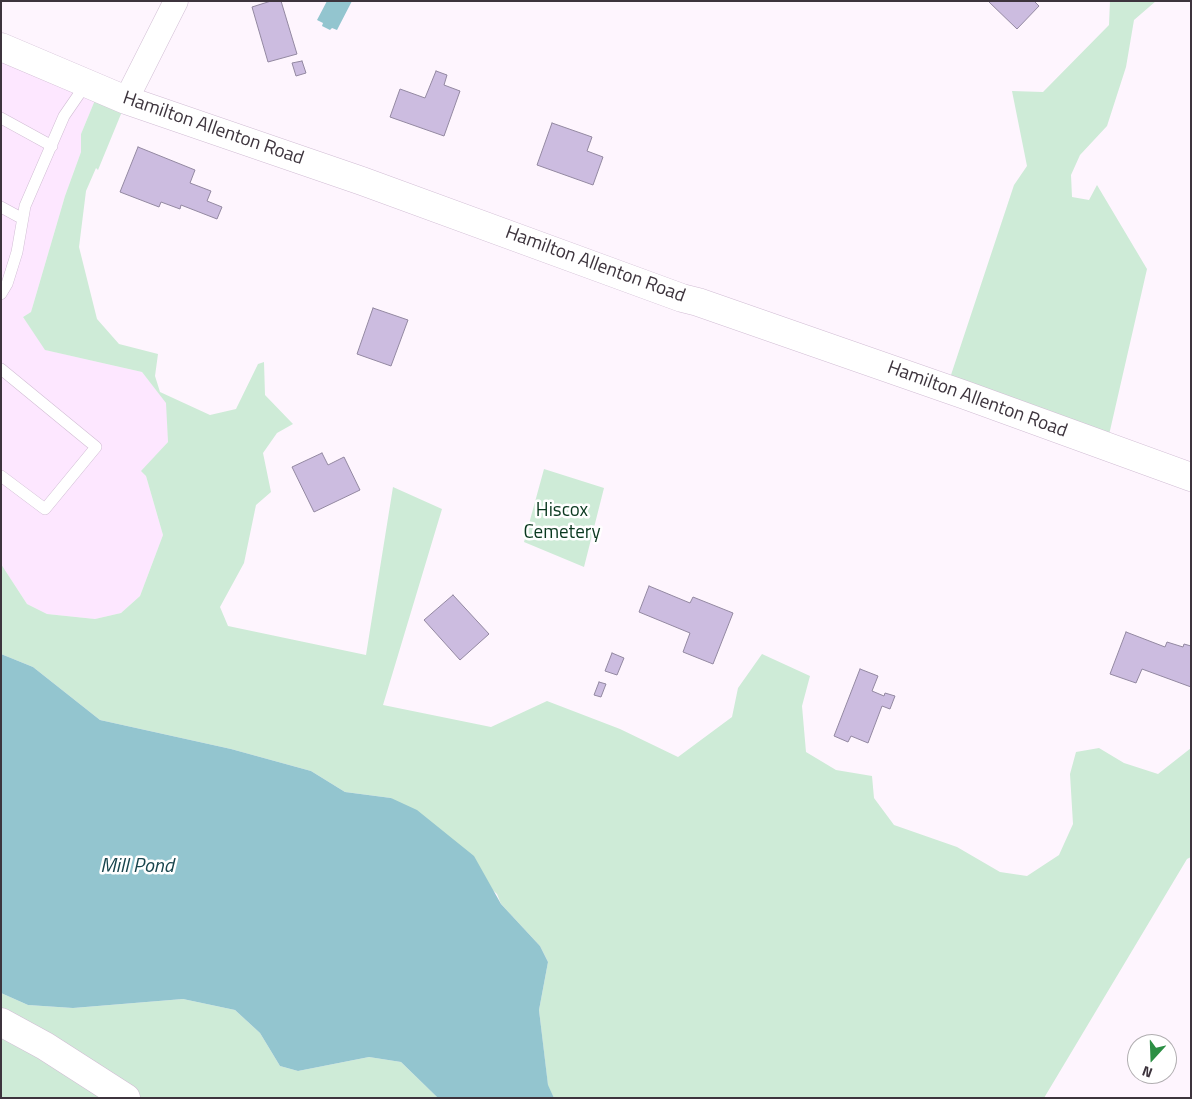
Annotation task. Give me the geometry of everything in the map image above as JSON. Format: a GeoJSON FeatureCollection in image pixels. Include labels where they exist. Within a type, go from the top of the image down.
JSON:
{"type":"FeatureCollection","features":[{"type":"Feature","properties":{"kind":"street"},"geometry":{"type":"LineString","coordinates":[[126,100],[176,1]]}},
{"type":"Feature","properties":{"kind":"street","name":"Hamilton Allenton Road"},"geometry":{"type":"LineString","coordinates":[[1,47],[126,100],[362,181],[673,295],[965,395],[1191,477]]}},
{"type":"Feature","properties":{"kind":"street"},"geometry":{"type":"LineString","coordinates":[[1,1022],[45,1046],[126,1098]]}},
{"type":"Feature","properties":{"kind":"lane"},"geometry":{"type":"LineString","coordinates":[[1,294],[7,284],[17,252],[25,206],[64,116],[86,84]]}},
{"type":"Feature","properties":{"kind":"lane"},"geometry":{"type":"LineString","coordinates":[[1,118],[52,146]]}},
{"type":"Feature","properties":{"kind":"lane"},"geometry":{"type":"LineString","coordinates":[[1,207],[23,219]]}},
{"type":"Feature","properties":{"kind":"lane"},"geometry":{"type":"LineString","coordinates":[[1,369],[96,447],[45,509],[1,476]]}},
{"type":"Feature","properties":{"kind":"shaded area"},"geometry":{"type":"Polygon","coordinates":[[[1,42],[100,88],[81,134],[81,152],[65,196],[31,312],[23,317],[46,350],[142,372],[167,403],[168,442],[142,471],[146,476],[163,535],[140,596],[121,613],[95,619],[47,614],[27,604],[1,564],[1,42]]]}},
{"type":"Feature","properties":{"kind":"green space"},"geometry":{"type":"Polygon","coordinates":[[[1110,1],[1156,1],[1134,20],[1126,67],[1107,126],[1080,155],[1071,175],[1072,197],[1089,200],[1097,185],[1147,269],[1106,448],[946,390],[1014,185],[1027,166],[1012,91],[1043,92],[1109,25],[1110,1]]]}},
{"type":"Feature","properties":{"kind":"green space"},"geometry":{"type":"Polygon","coordinates":[[[100,88],[128,97],[98,170],[96,168],[86,191],[79,247],[97,319],[119,344],[158,354],[155,376],[160,392],[210,415],[236,409],[258,364],[264,362],[265,395],[293,424],[277,433],[263,453],[271,492],[256,505],[244,563],[220,607],[228,626],[366,655],[393,487],[442,509],[383,705],[491,727],[547,701],[620,729],[678,757],[732,717],[738,688],[762,654],[810,676],[802,706],[806,752],[836,770],[872,776],[874,798],[894,825],[957,847],[1000,872],[1027,876],[1059,855],[1073,824],[1070,774],[1076,752],[1099,748],[1124,763],[1158,774],[1191,748],[1191,857],[1187,859],[1044,1098],[554,1098],[548,1086],[539,1010],[548,962],[540,946],[501,904],[497,894],[391,798],[345,792],[311,771],[231,749],[100,720],[33,667],[1,654],[1,564],[27,604],[47,614],[95,619],[121,613],[140,596],[163,535],[146,476],[141,471],[168,442],[166,403],[142,372],[45,350],[23,317],[31,312],[65,196],[81,152],[81,134],[100,88]]]}},
{"type":"Feature","properties":{"kind":"green space","name":"Hiscox Cemetery"},"geometry":{"type":"Polygon","coordinates":[[[544,469],[604,488],[584,567],[524,542],[544,469]]]}},
{"type":"Feature","properties":{"kind":"green space"},"geometry":{"type":"Polygon","coordinates":[[[1,993],[28,1005],[73,1008],[183,999],[235,1010],[260,1033],[280,1066],[298,1071],[369,1057],[401,1062],[438,1098],[1,1098],[1,993]]]}},
{"type":"Feature","properties":{"kind":"water"},"geometry":{"type":"Polygon","coordinates":[[[327,1],[352,1],[337,30],[332,28],[330,30],[322,26],[323,23],[317,20],[327,1]]]}},
{"type":"Feature","properties":{"kind":"water","name":"Mill Pond"},"geometry":{"type":"Polygon","coordinates":[[[1,654],[33,667],[100,720],[231,749],[311,771],[345,792],[391,798],[417,810],[474,856],[501,904],[540,946],[548,962],[539,1010],[548,1085],[554,1098],[438,1098],[401,1062],[369,1057],[298,1071],[280,1066],[260,1033],[235,1010],[183,999],[73,1008],[28,1005],[1,993],[1,654]]]}},
{"type":"Feature","properties":{"kind":"building"},"geometry":{"type":"Polygon","coordinates":[[[271,1],[281,1],[297,54],[268,62],[252,7],[271,1]]]}},
{"type":"Feature","properties":{"kind":"building"},"geometry":{"type":"Polygon","coordinates":[[[988,1],[1034,1],[1039,6],[1017,29],[988,1]]]}},
{"type":"Feature","properties":{"kind":"building"},"geometry":{"type":"Polygon","coordinates":[[[302,61],[306,73],[296,76],[292,63],[302,61]]]}},
{"type":"Feature","properties":{"kind":"building"},"geometry":{"type":"Polygon","coordinates":[[[436,71],[447,75],[444,85],[460,91],[444,136],[390,117],[400,89],[425,98],[436,71]]]}},
{"type":"Feature","properties":{"kind":"building"},"geometry":{"type":"Polygon","coordinates":[[[552,123],[592,137],[587,151],[603,157],[593,185],[537,165],[552,123]]]}},
{"type":"Feature","properties":{"kind":"building"},"geometry":{"type":"Polygon","coordinates":[[[138,147],[195,170],[190,183],[211,191],[207,201],[222,207],[217,219],[181,205],[180,209],[161,202],[159,207],[120,192],[138,147]]]}},
{"type":"Feature","properties":{"kind":"building"},"geometry":{"type":"Polygon","coordinates":[[[373,308],[408,320],[391,366],[357,354],[373,308]]]}},
{"type":"Feature","properties":{"kind":"building"},"geometry":{"type":"Polygon","coordinates":[[[322,453],[328,465],[344,457],[360,490],[314,512],[292,467],[322,453]]]}},
{"type":"Feature","properties":{"kind":"building"},"geometry":{"type":"Polygon","coordinates":[[[649,586],[690,603],[693,597],[733,613],[713,664],[683,652],[690,633],[639,612],[649,586]]]}},
{"type":"Feature","properties":{"kind":"building"},"geometry":{"type":"Polygon","coordinates":[[[453,595],[489,634],[460,660],[424,620],[453,595]]]}},
{"type":"Feature","properties":{"kind":"building"},"geometry":{"type":"Polygon","coordinates":[[[1126,632],[1165,647],[1167,642],[1183,647],[1184,644],[1191,646],[1191,687],[1142,669],[1136,683],[1110,674],[1126,632]]]}},
{"type":"Feature","properties":{"kind":"building"},"geometry":{"type":"Polygon","coordinates":[[[612,653],[624,658],[617,675],[605,671],[612,653]]]}},
{"type":"Feature","properties":{"kind":"building"},"geometry":{"type":"Polygon","coordinates":[[[860,669],[878,676],[872,691],[884,696],[885,693],[895,696],[890,709],[882,706],[868,743],[851,736],[848,742],[834,736],[860,669]]]}},
{"type":"Feature","properties":{"kind":"building"},"geometry":{"type":"Polygon","coordinates":[[[599,682],[606,684],[601,697],[594,695],[599,682]]]}}]}
